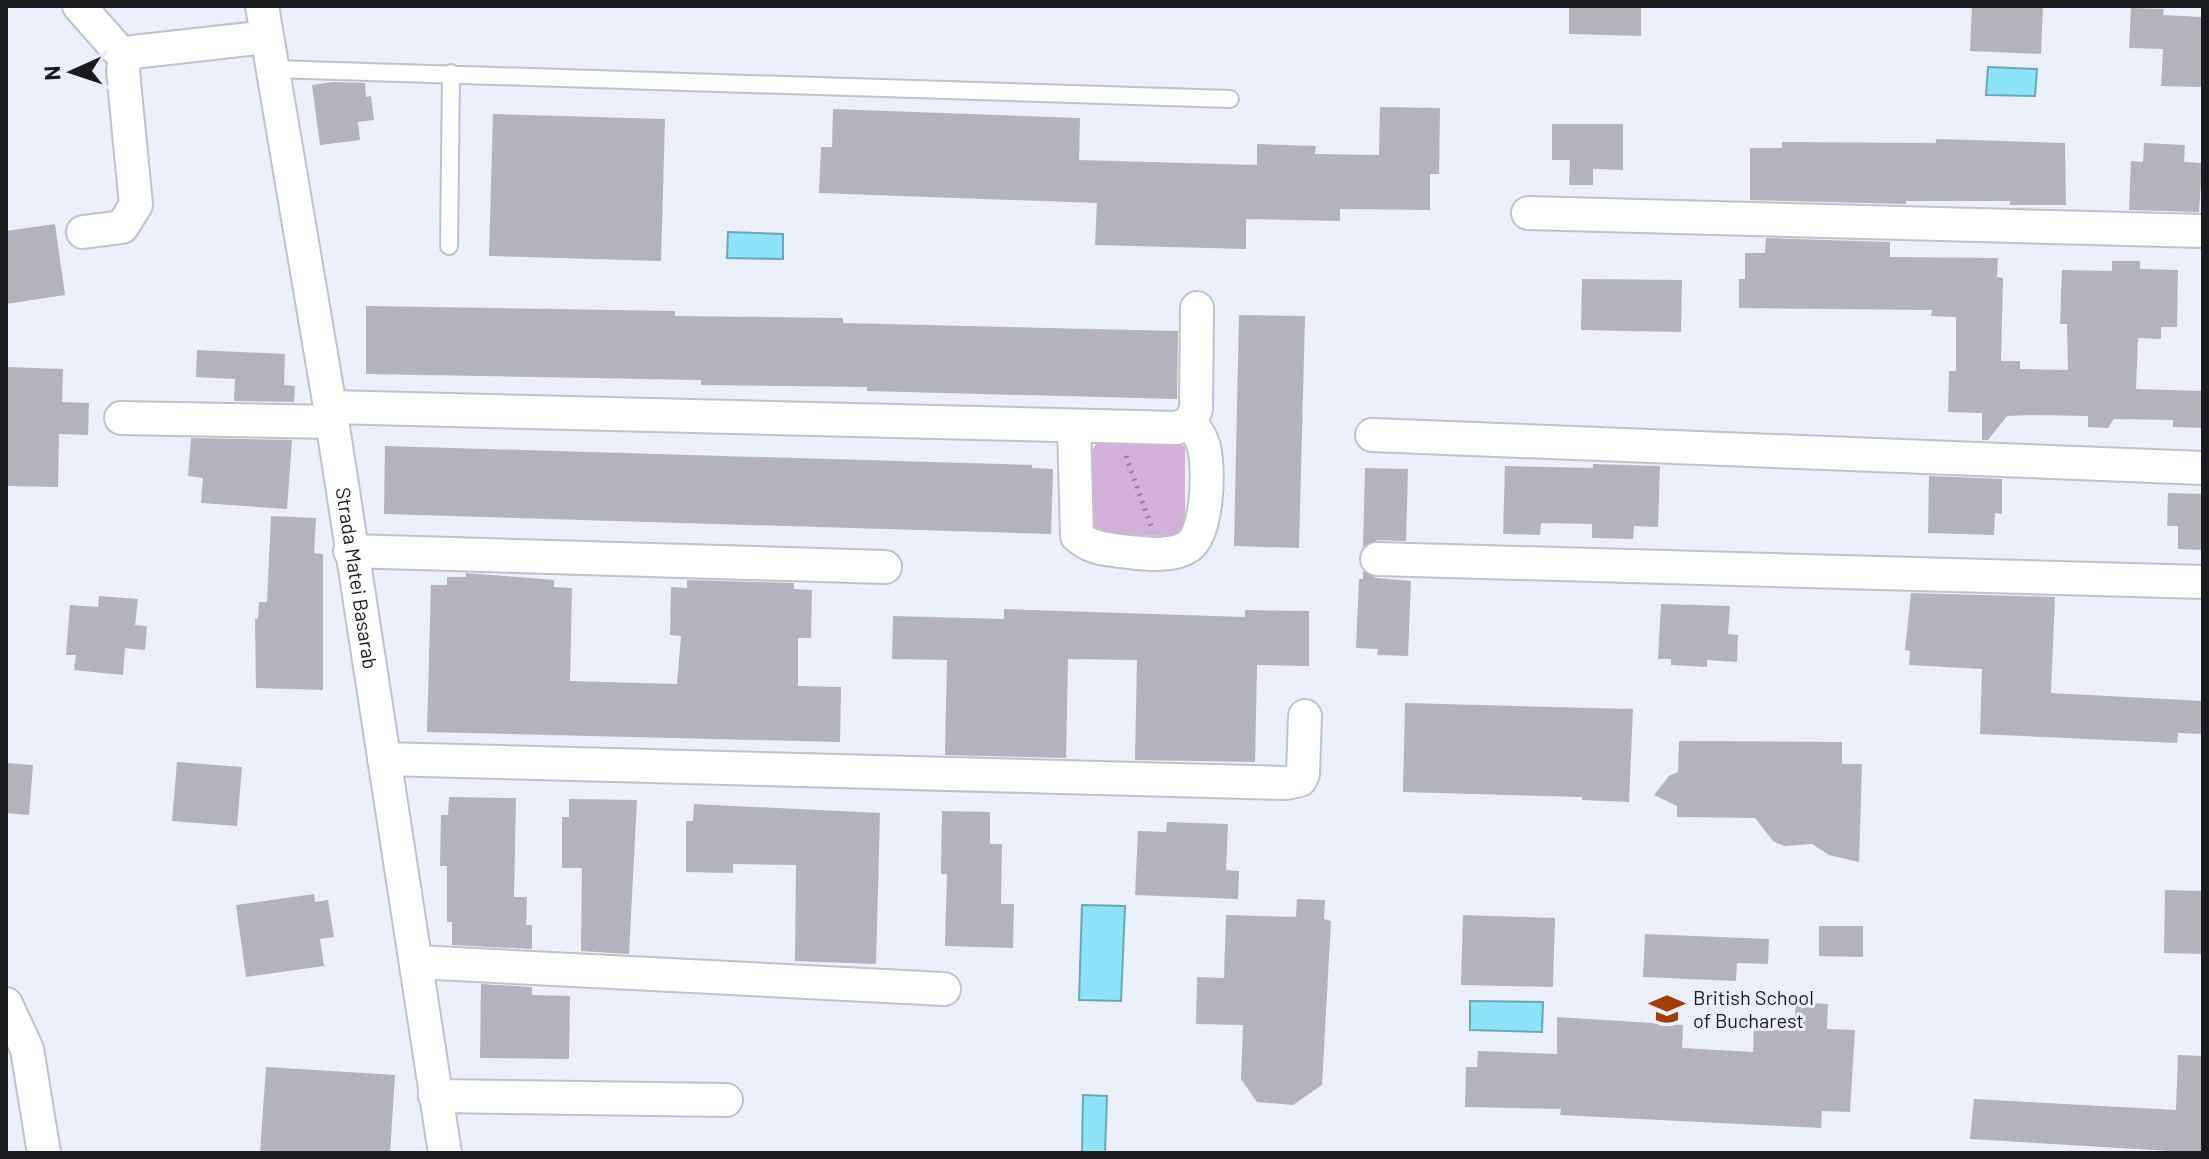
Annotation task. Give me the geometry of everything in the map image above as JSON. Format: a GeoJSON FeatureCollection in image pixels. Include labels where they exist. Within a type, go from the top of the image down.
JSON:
{"type":"FeatureCollection","features":[{"type":"Feature","properties":{"kind":"street"},"geometry":{"type":"LineString","coordinates":[[79,6],[125,58]]}},
{"type":"Feature","properties":{"kind":"street"},"geometry":{"type":"LineString","coordinates":[[83,232],[122,227],[136,205],[123,71],[125,58],[133,52],[265,22]]}},
{"type":"Feature","properties":{"kind":"street","name":"Strada Matei Basarab"},"geometry":{"type":"LineString","coordinates":[[265,22],[331,414],[445,1153]]}},
{"type":"Feature","properties":{"kind":"street"},"geometry":{"type":"LineString","coordinates":[[1528,213],[2203,231]]}},
{"type":"Feature","properties":{"kind":"street"},"geometry":{"type":"LineString","coordinates":[[121,418],[331,414],[1177,428],[1191,422],[1196,409],[1197,308]]}},
{"type":"Feature","properties":{"kind":"street"},"geometry":{"type":"LineString","coordinates":[[1074,427],[1077,536],[1089,547],[1161,553],[1188,547],[1197,538],[1203,519],[1204,445],[1191,422]]}},
{"type":"Feature","properties":{"kind":"street"},"geometry":{"type":"LineString","coordinates":[[1372,435],[2203,468]]}},
{"type":"Feature","properties":{"kind":"street"},"geometry":{"type":"LineString","coordinates":[[350,551],[885,567]]}},
{"type":"Feature","properties":{"kind":"street"},"geometry":{"type":"LineString","coordinates":[[1377,559],[2203,582]]}},
{"type":"Feature","properties":{"kind":"street"},"geometry":{"type":"LineString","coordinates":[[384,759],[1286,783],[1300,780],[1303,774],[1305,716]]}},
{"type":"Feature","properties":{"kind":"street"},"geometry":{"type":"LineString","coordinates":[[416,962],[944,989]]}},
{"type":"Feature","properties":{"kind":"street"},"geometry":{"type":"LineString","coordinates":[[6,1004],[27,1049],[44,1153]]}},
{"type":"Feature","properties":{"kind":"street"},"geometry":{"type":"LineString","coordinates":[[435,1096],[726,1100]]}},
{"type":"Feature","properties":{"kind":"lane"},"geometry":{"type":"LineString","coordinates":[[273,69],[1230,99]]}},
{"type":"Feature","properties":{"kind":"lane"},"geometry":{"type":"LineString","coordinates":[[449,246],[451,73]]}},
{"type":"Feature","properties":{"kind":"path"},"geometry":{"type":"LineString","coordinates":[[1116,427],[1161,553]]}},
{"type":"Feature","properties":{"kind":"shaded area"},"geometry":{"type":"Polygon","coordinates":[[[1105,441],[1177,441],[1185,447],[1185,530],[1177,536],[1105,535],[1095,530],[1089,519],[1089,456],[1096,444],[1105,441]]]}},
{"type":"Feature","properties":{"kind":"water"},"geometry":{"type":"Polygon","coordinates":[[[1988,67],[2037,69],[2035,96],[1986,95],[1988,67]]]}},
{"type":"Feature","properties":{"kind":"water"},"geometry":{"type":"Polygon","coordinates":[[[728,232],[783,234],[783,259],[727,258],[728,232]]]}},
{"type":"Feature","properties":{"kind":"water"},"geometry":{"type":"Polygon","coordinates":[[[1082,905],[1125,906],[1121,1001],[1079,1000],[1082,905]]]}},
{"type":"Feature","properties":{"kind":"water"},"geometry":{"type":"Polygon","coordinates":[[[1470,1001],[1543,1002],[1542,1032],[1470,1030],[1470,1001]]]}},
{"type":"Feature","properties":{"kind":"water"},"geometry":{"type":"Polygon","coordinates":[[[1083,1095],[1107,1096],[1105,1153],[1082,1153],[1083,1095]]]}},
{"type":"Feature","properties":{"kind":"building"},"geometry":{"type":"Polygon","coordinates":[[[1569,6],[1641,6],[1641,36],[1569,34],[1569,6]]]}},
{"type":"Feature","properties":{"kind":"building"},"geometry":{"type":"Polygon","coordinates":[[[1972,6],[2043,6],[2041,54],[1970,51],[1972,6]]]}},
{"type":"Feature","properties":{"kind":"building"},"geometry":{"type":"Polygon","coordinates":[[[2131,8],[2164,9],[2163,15],[2203,17],[2203,87],[2161,86],[2163,49],[2129,48],[2131,8]]]}},
{"type":"Feature","properties":{"kind":"building"},"geometry":{"type":"Polygon","coordinates":[[[365,83],[366,97],[371,96],[374,120],[358,122],[360,140],[320,145],[312,85],[365,83]]]}},
{"type":"Feature","properties":{"kind":"building"},"geometry":{"type":"Polygon","coordinates":[[[1380,107],[1440,108],[1439,174],[1430,174],[1430,210],[1340,209],[1340,221],[1246,219],[1246,249],[1095,245],[1097,203],[819,193],[821,147],[832,147],[833,109],[1080,118],[1079,160],[1257,165],[1257,144],[1316,146],[1315,154],[1379,155],[1380,107]]]}},
{"type":"Feature","properties":{"kind":"building"},"geometry":{"type":"Polygon","coordinates":[[[493,114],[665,119],[661,261],[489,256],[493,114]]]}},
{"type":"Feature","properties":{"kind":"building"},"geometry":{"type":"Polygon","coordinates":[[[1552,124],[1623,124],[1623,170],[1593,169],[1593,185],[1569,185],[1570,160],[1552,160],[1552,124]]]}},
{"type":"Feature","properties":{"kind":"building"},"geometry":{"type":"Polygon","coordinates":[[[1936,139],[2065,143],[2066,205],[2010,205],[2010,201],[1906,201],[1906,204],[1750,200],[1750,148],[1782,148],[1782,142],[1936,143],[1936,139]]]}},
{"type":"Feature","properties":{"kind":"building"},"geometry":{"type":"Polygon","coordinates":[[[2144,143],[2185,145],[2184,162],[2202,163],[2199,212],[2129,210],[2131,161],[2143,162],[2144,143]]]}},
{"type":"Feature","properties":{"kind":"building"},"geometry":{"type":"Polygon","coordinates":[[[55,224],[65,295],[6,304],[6,231],[55,224]]]}},
{"type":"Feature","properties":{"kind":"building"},"geometry":{"type":"Polygon","coordinates":[[[1766,238],[1890,242],[1890,257],[1998,258],[1997,277],[2003,278],[2001,361],[2020,361],[2020,369],[2068,370],[2067,324],[2060,324],[2062,270],[2112,271],[2112,261],[2140,261],[2140,269],[2178,270],[2177,327],[2161,327],[2161,339],[2138,338],[2136,389],[2203,391],[2203,428],[2173,427],[2173,420],[2114,419],[2108,428],[2088,427],[2088,416],[2007,416],[1988,440],[1982,440],[1982,413],[1948,412],[1949,371],[1956,371],[1956,317],[1931,316],[1932,310],[1739,308],[1739,279],[1745,279],[1745,253],[1765,253],[1766,238]]]}},
{"type":"Feature","properties":{"kind":"building"},"geometry":{"type":"Polygon","coordinates":[[[1582,279],[1682,280],[1681,332],[1581,330],[1582,279]]]}},
{"type":"Feature","properties":{"kind":"building"},"geometry":{"type":"Polygon","coordinates":[[[366,306],[675,311],[675,316],[843,318],[843,323],[1178,331],[1177,399],[867,391],[867,387],[701,385],[701,380],[366,374],[366,306]]]}},
{"type":"Feature","properties":{"kind":"building"},"geometry":{"type":"Polygon","coordinates":[[[1239,315],[1305,316],[1299,548],[1234,546],[1239,315]]]}},
{"type":"Feature","properties":{"kind":"building"},"geometry":{"type":"Polygon","coordinates":[[[197,350],[285,354],[284,385],[295,386],[294,402],[234,401],[235,379],[196,377],[197,350]]]}},
{"type":"Feature","properties":{"kind":"building"},"geometry":{"type":"Polygon","coordinates":[[[6,367],[63,369],[62,402],[89,403],[88,435],[59,434],[58,487],[6,486],[6,367]]]}},
{"type":"Feature","properties":{"kind":"building"},"geometry":{"type":"Polygon","coordinates":[[[191,438],[292,440],[287,509],[201,503],[203,478],[188,476],[191,438]]]}},
{"type":"Feature","properties":{"kind":"building"},"geometry":{"type":"Polygon","coordinates":[[[385,446],[1032,465],[1032,468],[1053,469],[1051,534],[384,514],[385,446]]]}},
{"type":"Feature","properties":{"kind":"building"},"geometry":{"type":"Polygon","coordinates":[[[1593,464],[1660,466],[1658,527],[1634,526],[1633,539],[1592,538],[1592,524],[1541,523],[1540,535],[1503,534],[1505,466],[1593,468],[1593,464]]]}},
{"type":"Feature","properties":{"kind":"building"},"geometry":{"type":"Polygon","coordinates":[[[1365,468],[1408,469],[1406,541],[1377,540],[1363,547],[1365,468]]]}},
{"type":"Feature","properties":{"kind":"building"},"geometry":{"type":"Polygon","coordinates":[[[1929,476],[2002,479],[2002,514],[1995,513],[1994,535],[1928,533],[1929,476]]]}},
{"type":"Feature","properties":{"kind":"building"},"geometry":{"type":"Polygon","coordinates":[[[2168,493],[2203,494],[2203,550],[2178,549],[2178,526],[2167,526],[2168,493]]]}},
{"type":"Feature","properties":{"kind":"building"},"geometry":{"type":"Polygon","coordinates":[[[271,516],[316,518],[314,553],[323,554],[323,690],[256,688],[255,618],[258,619],[259,602],[267,602],[271,516]]]}},
{"type":"Feature","properties":{"kind":"building"},"geometry":{"type":"Polygon","coordinates":[[[1363,571],[1376,578],[1411,581],[1408,656],[1377,655],[1378,649],[1356,648],[1359,579],[1363,579],[1363,571]]]}},
{"type":"Feature","properties":{"kind":"building"},"geometry":{"type":"Polygon","coordinates":[[[466,573],[554,580],[554,587],[572,588],[570,681],[677,684],[681,636],[670,635],[671,587],[687,588],[687,580],[794,583],[794,589],[812,590],[811,638],[798,638],[798,686],[841,687],[840,742],[427,732],[431,585],[447,585],[447,577],[466,577],[466,573]]]}},
{"type":"Feature","properties":{"kind":"building"},"geometry":{"type":"Polygon","coordinates":[[[1911,593],[2055,597],[2051,693],[2203,701],[2203,734],[2178,733],[2177,743],[1980,734],[1982,669],[1909,665],[1910,651],[1905,650],[1911,593]]]}},
{"type":"Feature","properties":{"kind":"building"},"geometry":{"type":"Polygon","coordinates":[[[99,596],[138,599],[135,625],[147,626],[145,650],[125,648],[123,675],[74,670],[76,655],[66,655],[70,605],[98,607],[99,596]]]}},
{"type":"Feature","properties":{"kind":"building"},"geometry":{"type":"Polygon","coordinates":[[[1661,604],[1730,606],[1728,634],[1738,635],[1737,662],[1707,660],[1707,667],[1671,665],[1671,659],[1658,659],[1661,604]]]}},
{"type":"Feature","properties":{"kind":"building"},"geometry":{"type":"Polygon","coordinates":[[[1004,609],[1245,617],[1245,610],[1309,611],[1309,666],[1257,665],[1255,762],[1135,760],[1137,660],[1068,659],[1066,758],[945,755],[947,660],[892,659],[893,616],[1004,619],[1004,609]]]}},
{"type":"Feature","properties":{"kind":"building"},"geometry":{"type":"Polygon","coordinates":[[[1405,703],[1633,709],[1629,802],[1582,800],[1582,797],[1403,792],[1405,703]]]}},
{"type":"Feature","properties":{"kind":"building"},"geometry":{"type":"Polygon","coordinates":[[[1679,741],[1842,742],[1842,764],[1862,764],[1859,862],[1829,855],[1812,844],[1784,846],[1773,841],[1755,818],[1677,817],[1677,806],[1654,795],[1669,776],[1678,772],[1679,741]]]}},
{"type":"Feature","properties":{"kind":"building"},"geometry":{"type":"Polygon","coordinates":[[[177,762],[242,767],[237,826],[172,821],[177,762]]]}},
{"type":"Feature","properties":{"kind":"building"},"geometry":{"type":"Polygon","coordinates":[[[6,763],[33,765],[29,815],[6,813],[6,763]]]}},
{"type":"Feature","properties":{"kind":"building"},"geometry":{"type":"Polygon","coordinates":[[[449,797],[516,798],[514,897],[527,897],[526,925],[532,925],[532,949],[452,945],[452,922],[447,922],[447,866],[440,866],[441,815],[448,815],[449,797]]]}},
{"type":"Feature","properties":{"kind":"building"},"geometry":{"type":"Polygon","coordinates":[[[569,799],[637,800],[629,954],[581,951],[582,868],[562,868],[562,817],[569,817],[569,799]]]}},
{"type":"Feature","properties":{"kind":"building"},"geometry":{"type":"Polygon","coordinates":[[[694,804],[880,813],[876,964],[795,961],[796,865],[733,864],[733,873],[686,872],[686,821],[693,821],[694,804]]]}},
{"type":"Feature","properties":{"kind":"building"},"geometry":{"type":"Polygon","coordinates":[[[942,811],[990,812],[990,844],[1002,844],[1001,904],[1014,904],[1013,948],[945,946],[947,874],[941,874],[942,811]]]}},
{"type":"Feature","properties":{"kind":"building"},"geometry":{"type":"Polygon","coordinates":[[[1167,822],[1228,824],[1226,870],[1239,871],[1238,899],[1135,895],[1138,831],[1166,832],[1167,822]]]}},
{"type":"Feature","properties":{"kind":"building"},"geometry":{"type":"Polygon","coordinates":[[[2165,890],[2203,891],[2203,954],[2164,953],[2165,890]]]}},
{"type":"Feature","properties":{"kind":"building"},"geometry":{"type":"Polygon","coordinates":[[[314,894],[315,902],[328,900],[334,937],[320,939],[324,966],[246,977],[236,905],[314,894]]]}},
{"type":"Feature","properties":{"kind":"building"},"geometry":{"type":"Polygon","coordinates":[[[1297,899],[1325,900],[1324,919],[1331,921],[1322,1085],[1293,1105],[1257,1102],[1241,1079],[1243,1025],[1196,1024],[1197,977],[1224,978],[1226,915],[1296,917],[1297,899]]]}},
{"type":"Feature","properties":{"kind":"building"},"geometry":{"type":"Polygon","coordinates":[[[1463,915],[1555,918],[1553,987],[1461,985],[1463,915]]]}},
{"type":"Feature","properties":{"kind":"building"},"geometry":{"type":"Polygon","coordinates":[[[1819,926],[1863,926],[1863,957],[1819,956],[1819,926]]]}},
{"type":"Feature","properties":{"kind":"building"},"geometry":{"type":"Polygon","coordinates":[[[1645,934],[1769,939],[1768,964],[1737,963],[1736,981],[1643,977],[1645,934]]]}},
{"type":"Feature","properties":{"kind":"building"},"geometry":{"type":"Polygon","coordinates":[[[481,984],[532,987],[532,995],[570,996],[569,1059],[480,1058],[481,984]]]}},
{"type":"Feature","properties":{"kind":"building"},"geometry":{"type":"Polygon","coordinates":[[[1796,1002],[1828,1004],[1827,1029],[1855,1030],[1850,1112],[1822,1111],[1821,1128],[1560,1115],[1561,1109],[1465,1107],[1466,1067],[1477,1067],[1478,1051],[1557,1054],[1557,1017],[1683,1025],[1682,1048],[1753,1052],[1754,1028],[1794,1031],[1796,1002]]]}},
{"type":"Feature","properties":{"kind":"building"},"geometry":{"type":"Polygon","coordinates":[[[2178,1055],[2203,1056],[2203,1153],[1970,1139],[1974,1099],[2176,1110],[2178,1055]]]}},
{"type":"Feature","properties":{"kind":"building"},"geometry":{"type":"Polygon","coordinates":[[[266,1067],[395,1075],[390,1153],[260,1153],[266,1067]]]}},
{"type":"Feature","properties":{"kind":"place","name":"British School of Bucharest"},"geometry":{"type":"Point","coordinates":[1667,1009]}}]}
